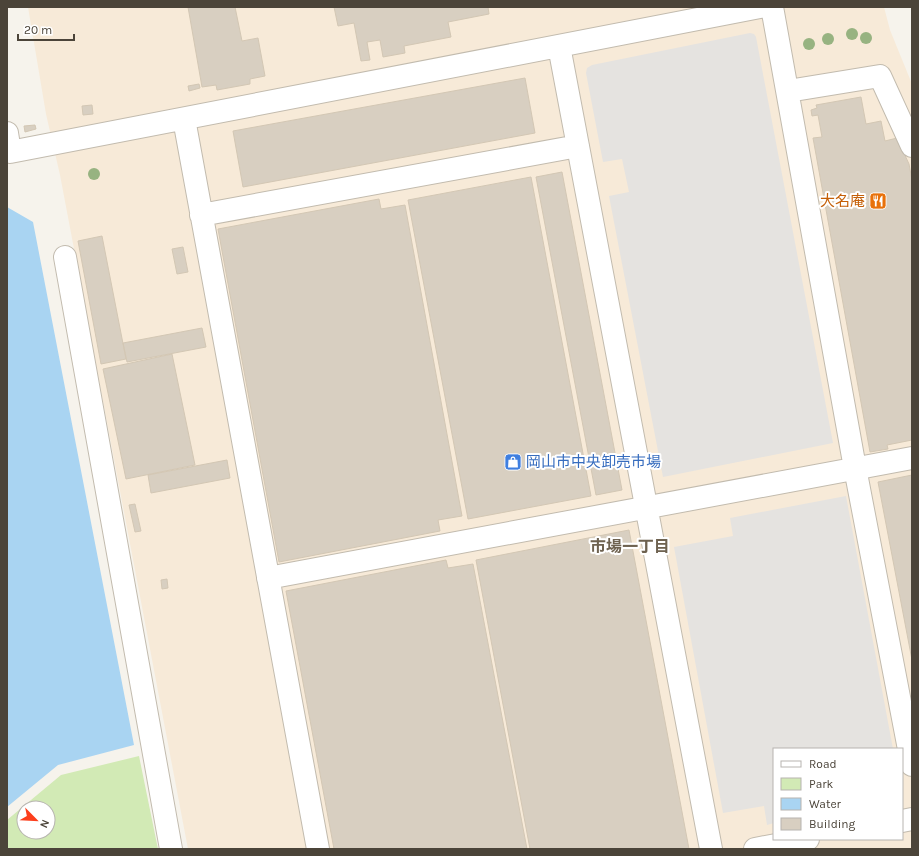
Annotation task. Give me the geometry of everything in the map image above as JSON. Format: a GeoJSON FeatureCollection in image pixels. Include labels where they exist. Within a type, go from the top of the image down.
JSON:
{"type":"FeatureCollection","features":[{"type":"Feature","properties":{"kind":"lane"},"geometry":{"type":"LineString","coordinates":[[7,133],[10,152],[760,7]]}},
{"type":"Feature","properties":{"kind":"lane"},"geometry":{"type":"LineString","coordinates":[[772,7],[912,765]]}},
{"type":"Feature","properties":{"kind":"lane"},"geometry":{"type":"LineString","coordinates":[[559,46],[711,849]]}},
{"type":"Feature","properties":{"kind":"lane"},"geometry":{"type":"LineString","coordinates":[[788,92],[880,76],[912,146]]}},
{"type":"Feature","properties":{"kind":"lane"},"geometry":{"type":"LineString","coordinates":[[184,119],[318,849]]}},
{"type":"Feature","properties":{"kind":"lane"},"geometry":{"type":"LineString","coordinates":[[201,215],[578,146]]}},
{"type":"Feature","properties":{"kind":"lane"},"geometry":{"type":"LineString","coordinates":[[65,256],[171,849]]}},
{"type":"Feature","properties":{"kind":"lane"},"geometry":{"type":"LineString","coordinates":[[268,578],[912,458]]}},
{"type":"Feature","properties":{"kind":"lane"},"geometry":{"type":"LineString","coordinates":[[755,849],[803,840]]}},
{"type":"Feature","properties":{"kind":"shaded area","name":"岡山市中央卸売市場"},"geometry":{"type":"Polygon","coordinates":[[[28,7],[884,7],[890,30],[912,84],[912,849],[188,849],[60,175],[46,114],[28,7]]]}},
{"type":"Feature","properties":{"kind":"shaded area"},"geometry":{"type":"Polygon","coordinates":[[[750,33],[754,34],[756,37],[833,443],[663,477],[609,196],[629,192],[622,159],[603,162],[586,73],[587,68],[592,65],[750,33]]]}},
{"type":"Feature","properties":{"kind":"shaded area"},"geometry":{"type":"Polygon","coordinates":[[[846,496],[893,748],[773,748],[773,823],[767,825],[764,806],[723,813],[674,547],[733,536],[730,518],[846,496]]]}},
{"type":"Feature","properties":{"kind":"green space"},"geometry":{"type":"Polygon","coordinates":[[[139,756],[158,849],[7,849],[7,820],[16,812],[16,840],[56,840],[56,800],[31,800],[61,775],[139,756]]]}},
{"type":"Feature","properties":{"kind":"water"},"geometry":{"type":"Polygon","coordinates":[[[7,207],[33,222],[134,745],[58,765],[7,807],[7,207]]]}},
{"type":"Feature","properties":{"kind":"building"},"geometry":{"type":"Polygon","coordinates":[[[188,7],[235,7],[242,41],[258,38],[265,76],[250,79],[250,84],[217,90],[216,85],[202,87],[188,7]]]}},
{"type":"Feature","properties":{"kind":"building"},"geometry":{"type":"Polygon","coordinates":[[[334,7],[488,7],[489,14],[448,22],[451,37],[404,46],[405,53],[383,57],[380,40],[367,42],[370,60],[361,61],[354,23],[338,26],[334,7]]]}},
{"type":"Feature","properties":{"kind":"building"},"geometry":{"type":"Polygon","coordinates":[[[525,78],[535,133],[243,187],[233,131],[525,78]]]}},
{"type":"Feature","properties":{"kind":"building"},"geometry":{"type":"Polygon","coordinates":[[[199,84],[200,88],[189,91],[188,86],[199,84]]]}},
{"type":"Feature","properties":{"kind":"building"},"geometry":{"type":"Polygon","coordinates":[[[861,97],[866,124],[881,121],[885,141],[897,138],[909,164],[912,180],[912,440],[887,445],[888,449],[870,452],[813,138],[822,137],[818,115],[812,116],[811,110],[817,108],[816,105],[861,97]]]}},
{"type":"Feature","properties":{"kind":"building"},"geometry":{"type":"Polygon","coordinates":[[[92,105],[93,114],[83,115],[82,106],[92,105]]]}},
{"type":"Feature","properties":{"kind":"building"},"geometry":{"type":"Polygon","coordinates":[[[35,125],[36,129],[25,132],[24,126],[35,125]]]}},
{"type":"Feature","properties":{"kind":"building"},"geometry":{"type":"Polygon","coordinates":[[[562,172],[622,490],[596,495],[536,177],[562,172]]]}},
{"type":"Feature","properties":{"kind":"building"},"geometry":{"type":"Polygon","coordinates":[[[531,177],[591,496],[468,519],[408,200],[531,177]]]}},
{"type":"Feature","properties":{"kind":"building"},"geometry":{"type":"Polygon","coordinates":[[[379,199],[381,209],[405,205],[462,516],[438,520],[440,531],[279,562],[218,229],[379,199]]]}},
{"type":"Feature","properties":{"kind":"building"},"geometry":{"type":"Polygon","coordinates":[[[102,236],[126,359],[101,364],[78,241],[102,236]]]}},
{"type":"Feature","properties":{"kind":"building"},"geometry":{"type":"Polygon","coordinates":[[[183,247],[188,272],[177,274],[172,249],[183,247]]]}},
{"type":"Feature","properties":{"kind":"building"},"geometry":{"type":"Polygon","coordinates":[[[202,328],[206,347],[127,362],[123,343],[202,328]]]}},
{"type":"Feature","properties":{"kind":"building"},"geometry":{"type":"Polygon","coordinates":[[[172,354],[195,465],[126,479],[103,369],[172,354]]]}},
{"type":"Feature","properties":{"kind":"building"},"geometry":{"type":"Polygon","coordinates":[[[227,460],[230,478],[151,493],[148,475],[227,460]]]}},
{"type":"Feature","properties":{"kind":"building"},"geometry":{"type":"Polygon","coordinates":[[[912,475],[912,660],[878,482],[912,475]]]}},
{"type":"Feature","properties":{"kind":"building"},"geometry":{"type":"Polygon","coordinates":[[[135,504],[141,531],[135,532],[129,505],[135,504]]]}},
{"type":"Feature","properties":{"kind":"building"},"geometry":{"type":"Polygon","coordinates":[[[629,530],[689,849],[530,849],[476,560],[629,530]]]}},
{"type":"Feature","properties":{"kind":"building"},"geometry":{"type":"Polygon","coordinates":[[[446,560],[448,568],[473,564],[527,849],[334,849],[286,591],[446,560]]]}},
{"type":"Feature","properties":{"kind":"building"},"geometry":{"type":"Polygon","coordinates":[[[167,579],[168,588],[162,589],[161,580],[167,579]]]}},
{"type":"Feature","properties":{"kind":"place","name":"大名庵"},"geometry":{"type":"Point","coordinates":[878,201]}},
{"type":"Feature","properties":{"kind":"place","name":"岡山市中央卸売市場"},"geometry":{"type":"Point","coordinates":[513,462]}},
{"type":"Feature","properties":{"kind":"district","name":"市場一丁目"},"geometry":{"type":"Point","coordinates":[630,546]}}]}
